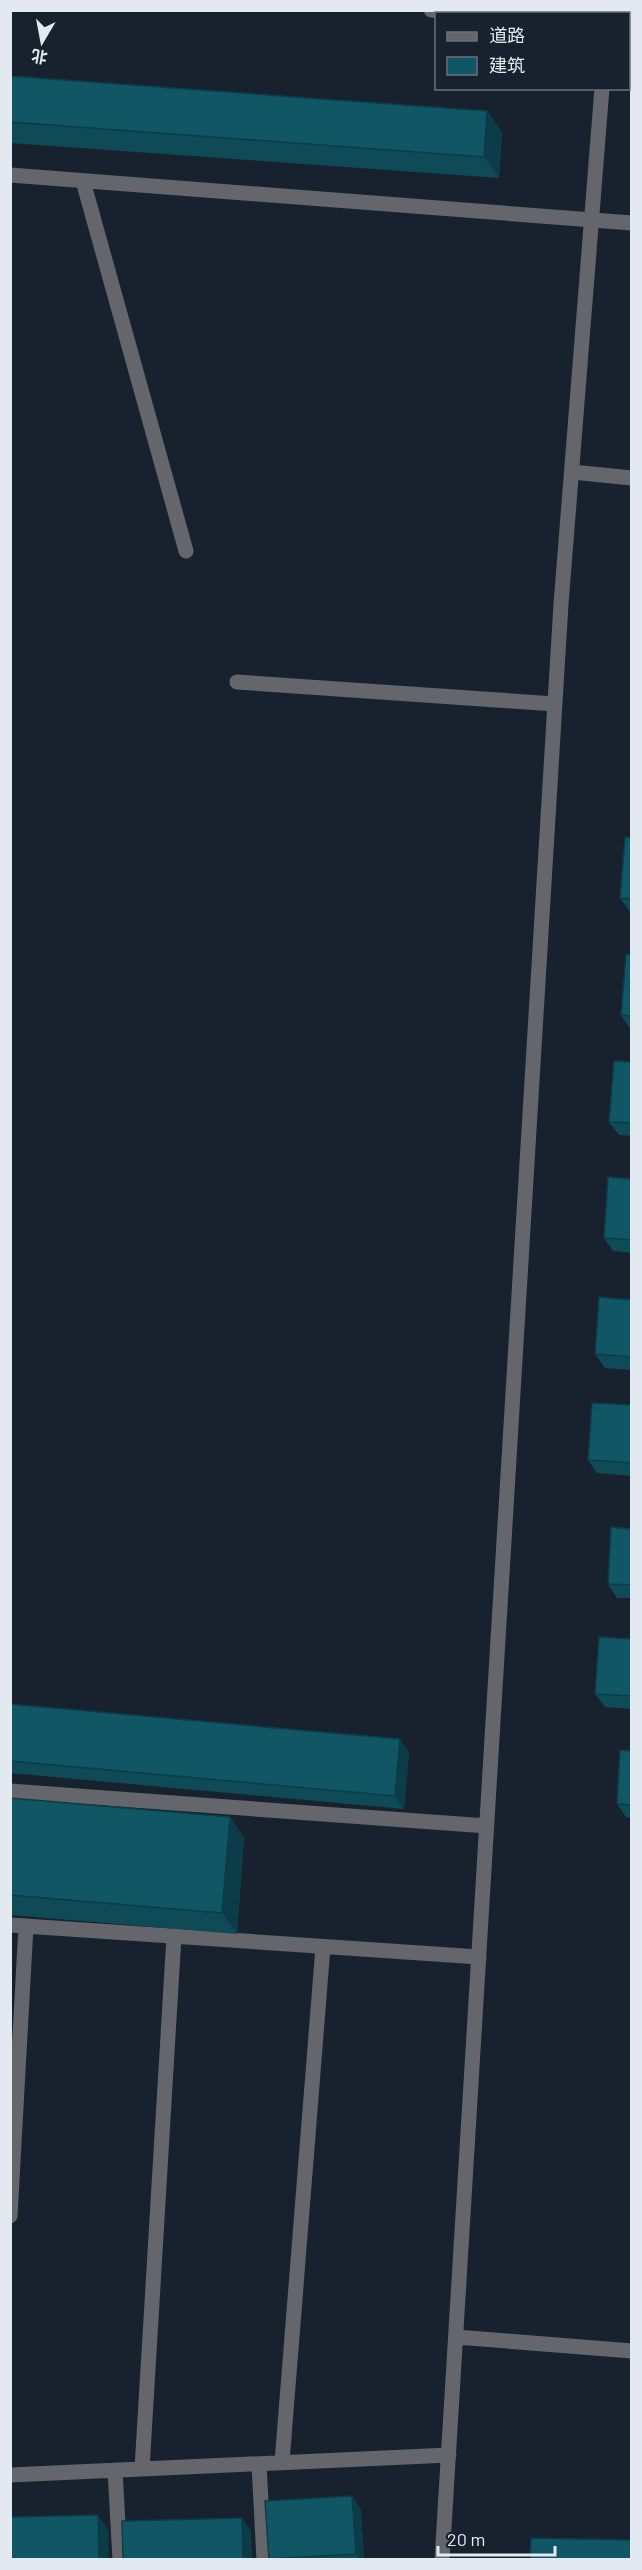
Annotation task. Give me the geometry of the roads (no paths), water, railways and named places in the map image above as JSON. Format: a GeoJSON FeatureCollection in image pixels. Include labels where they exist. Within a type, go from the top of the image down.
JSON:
{"type":"FeatureCollection","features":[{"type":"Feature","properties":{"kind":"street"},"geometry":{"type":"LineString","coordinates":[[431,10],[453,12]]}},
{"type":"Feature","properties":{"kind":"street"},"geometry":{"type":"LineString","coordinates":[[442,2559],[555,704],[602,90]]}},
{"type":"Feature","properties":{"kind":"street"},"geometry":{"type":"LineString","coordinates":[[10,175],[592,218],[632,223]]}},
{"type":"Feature","properties":{"kind":"street"},"geometry":{"type":"LineString","coordinates":[[83,180],[186,551]]}},
{"type":"Feature","properties":{"kind":"street"},"geometry":{"type":"LineString","coordinates":[[572,472],[632,478]]}},
{"type":"Feature","properties":{"kind":"street"},"geometry":{"type":"LineString","coordinates":[[237,682],[555,704]]}},
{"type":"Feature","properties":{"kind":"street"},"geometry":{"type":"LineString","coordinates":[[10,1791],[487,1826]]}},
{"type":"Feature","properties":{"kind":"street"},"geometry":{"type":"LineString","coordinates":[[10,2216],[18,1925],[479,1957]]}},
{"type":"Feature","properties":{"kind":"street"},"geometry":{"type":"LineString","coordinates":[[142,2469],[174,1936]]}},
{"type":"Feature","properties":{"kind":"street"},"geometry":{"type":"LineString","coordinates":[[282,2462],[323,1947]]}},
{"type":"Feature","properties":{"kind":"street"},"geometry":{"type":"LineString","coordinates":[[456,2337],[632,2351]]}},
{"type":"Feature","properties":{"kind":"street"},"geometry":{"type":"LineString","coordinates":[[10,2475],[449,2455]]}},
{"type":"Feature","properties":{"kind":"street"},"geometry":{"type":"LineString","coordinates":[[259,2464],[264,2559]]}},
{"type":"Feature","properties":{"kind":"street"},"geometry":{"type":"LineString","coordinates":[[115,2470],[120,2559]]}}]}
